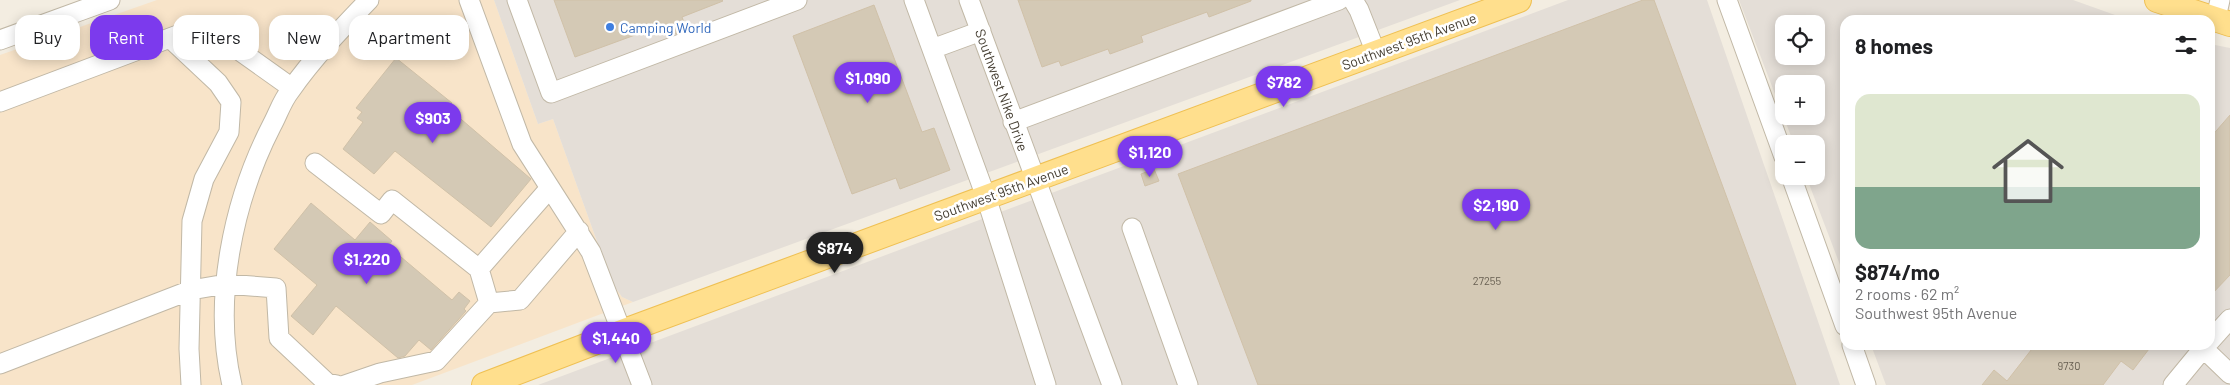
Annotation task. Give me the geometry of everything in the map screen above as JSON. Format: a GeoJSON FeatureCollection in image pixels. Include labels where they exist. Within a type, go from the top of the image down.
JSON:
{"type":"FeatureCollection","features":[{"type":"Feature","properties":{"kind":"main road","name":"Southwest 95th Avenue"},"geometry":{"type":"LineString","coordinates":[[484,385],[622,332],[1519,0]]}},
{"type":"Feature","properties":{"kind":"main road"},"geometry":{"type":"LineString","coordinates":[[2157,0],[2222,14]]}},
{"type":"Feature","properties":{"kind":"street"},"geometry":{"type":"LineString","coordinates":[[0,40],[110,0]]}},
{"type":"Feature","properties":{"kind":"street"},"geometry":{"type":"LineString","coordinates":[[232,385],[228,371],[224,304],[226,284],[236,220],[257,155],[292,88],[324,48],[369,0]]}},
{"type":"Feature","properties":{"kind":"street"},"geometry":{"type":"LineString","coordinates":[[469,0],[522,144],[591,252],[642,385]]}},
{"type":"Feature","properties":{"kind":"street"},"geometry":{"type":"LineString","coordinates":[[517,0],[551,93],[796,0]]}},
{"type":"Feature","properties":{"kind":"street"},"geometry":{"type":"LineString","coordinates":[[914,0],[986,197],[1046,385]]}},
{"type":"Feature","properties":{"kind":"street","name":"Southwest Nike Drive"},"geometry":{"type":"LineString","coordinates":[[969,0],[1034,180],[1112,385]]}},
{"type":"Feature","properties":{"kind":"street"},"geometry":{"type":"LineString","coordinates":[[1013,122],[1339,0]]}},
{"type":"Feature","properties":{"kind":"street"},"geometry":{"type":"LineString","coordinates":[[1352,0],[1359,10],[1376,53]]}},
{"type":"Feature","properties":{"kind":"street"},"geometry":{"type":"LineString","coordinates":[[1727,0],[1776,135]]}},
{"type":"Feature","properties":{"kind":"street"},"geometry":{"type":"LineString","coordinates":[[0,102],[191,30],[209,29],[292,88]]}},
{"type":"Feature","properties":{"kind":"street"},"geometry":{"type":"LineString","coordinates":[[932,49],[980,31]]}},
{"type":"Feature","properties":{"kind":"street"},"geometry":{"type":"LineString","coordinates":[[170,38],[218,83],[231,102],[229,132],[204,179],[192,221],[189,349],[191,385]]}},
{"type":"Feature","properties":{"kind":"street"},"geometry":{"type":"LineString","coordinates":[[315,163],[381,214],[392,200],[479,269],[489,303]]}},
{"type":"Feature","properties":{"kind":"street"},"geometry":{"type":"LineString","coordinates":[[1794,185],[1840,312]]}},
{"type":"Feature","properties":{"kind":"street"},"geometry":{"type":"LineString","coordinates":[[479,269],[550,189]]}},
{"type":"Feature","properties":{"kind":"street"},"geometry":{"type":"LineString","coordinates":[[1132,228],[1188,385]]}},
{"type":"Feature","properties":{"kind":"street"},"geometry":{"type":"LineString","coordinates":[[344,385],[380,373],[436,361],[489,303],[520,300],[579,231]]}},
{"type":"Feature","properties":{"kind":"street"},"geometry":{"type":"LineString","coordinates":[[0,364],[191,290],[226,284],[276,288],[279,338],[327,382],[337,385]]}},
{"type":"Feature","properties":{"kind":"street"},"geometry":{"type":"LineString","coordinates":[[2215,335],[2230,319]]}},
{"type":"Feature","properties":{"kind":"street"},"geometry":{"type":"LineString","coordinates":[[1854,350],[1866,385]]}},
{"type":"Feature","properties":{"kind":"street"},"geometry":{"type":"LineString","coordinates":[[2173,385],[2202,350]]}},
{"type":"Feature","properties":{"kind":"street"},"geometry":{"type":"LineString","coordinates":[[2210,350],[2230,374]]}},
{"type":"Feature","properties":{"kind":"shaded area"},"geometry":{"type":"Polygon","coordinates":[[[157,0],[494,0],[538,124],[553,119],[612,283],[622,297],[633,302],[412,385],[0,385],[0,55],[15,50],[15,60],[80,60],[80,27],[90,23],[90,60],[163,60],[163,15],[114,15],[157,0]]]}},
{"type":"Feature","properties":{"kind":"shaded area"},"geometry":{"type":"Polygon","coordinates":[[[494,0],[1460,0],[633,302],[622,297],[612,283],[553,119],[538,124],[494,0]]]}},
{"type":"Feature","properties":{"kind":"shaded area"},"geometry":{"type":"Polygon","coordinates":[[[1568,0],[1707,0],[1840,385],[538,385],[1568,0]]]}},
{"type":"Feature","properties":{"kind":"shaded area"},"geometry":{"type":"Polygon","coordinates":[[[1739,0],[2073,0],[2115,15],[1840,15],[1840,265],[1809,185],[1825,185],[1825,135],[1791,135],[1787,125],[1825,125],[1825,75],[1775,75],[1775,94],[1739,0]]]}},
{"type":"Feature","properties":{"kind":"shaded area"},"geometry":{"type":"Polygon","coordinates":[[[2215,45],[2230,48],[2230,385],[1886,385],[1873,350],[2215,350],[2215,45]]]}},
{"type":"Feature","properties":{"kind":"building","name":"Camping World"},"geometry":{"type":"Polygon","coordinates":[[[554,0],[723,1],[682,17],[687,30],[669,36],[665,24],[575,57],[554,0]]]}},
{"type":"Feature","properties":{"kind":"building"},"geometry":{"type":"Polygon","coordinates":[[[1018,0],[1251,1],[1209,17],[1207,12],[1141,36],[1143,42],[1110,54],[1108,49],[1061,66],[1059,61],[1042,67],[1018,0]]]}},
{"type":"Feature","properties":{"kind":"building"},"geometry":{"type":"Polygon","coordinates":[[[1643,0],[1654,0],[1796,385],[1258,385],[1178,174],[1643,0]]]}},
{"type":"Feature","properties":{"kind":"building"},"geometry":{"type":"Polygon","coordinates":[[[874,5],[922,132],[934,128],[950,170],[900,189],[896,178],[852,194],[793,36],[874,5]]]}},
{"type":"Feature","properties":{"kind":"building"},"geometry":{"type":"Polygon","coordinates":[[[394,60],[398,60],[452,103],[448,108],[531,179],[491,227],[395,151],[374,174],[343,149],[363,122],[357,118],[362,112],[356,108],[394,60]]]}},
{"type":"Feature","properties":{"kind":"building"},"geometry":{"type":"Polygon","coordinates":[[[2230,115],[2230,275],[2215,291],[2215,132],[2230,115]]]}},
{"type":"Feature","properties":{"kind":"building"},"geometry":{"type":"Polygon","coordinates":[[[1154,169],[1159,181],[1145,186],[1141,174],[1154,169]]]}},
{"type":"Feature","properties":{"kind":"building"},"geometry":{"type":"Polygon","coordinates":[[[311,203],[355,240],[370,222],[392,241],[388,246],[452,300],[459,292],[470,301],[464,309],[466,311],[431,350],[419,340],[405,356],[398,358],[336,306],[313,335],[291,316],[317,285],[274,249],[311,203]]]}},
{"type":"Feature","properties":{"kind":"building"},"geometry":{"type":"Polygon","coordinates":[[[2031,350],[2148,350],[2133,370],[2121,361],[2103,385],[1982,385],[1994,370],[2007,381],[2031,350]]]}},
{"type":"Feature","properties":{"kind":"place","name":"Camping World"},"geometry":{"type":"Point","coordinates":[610,27]}}]}
